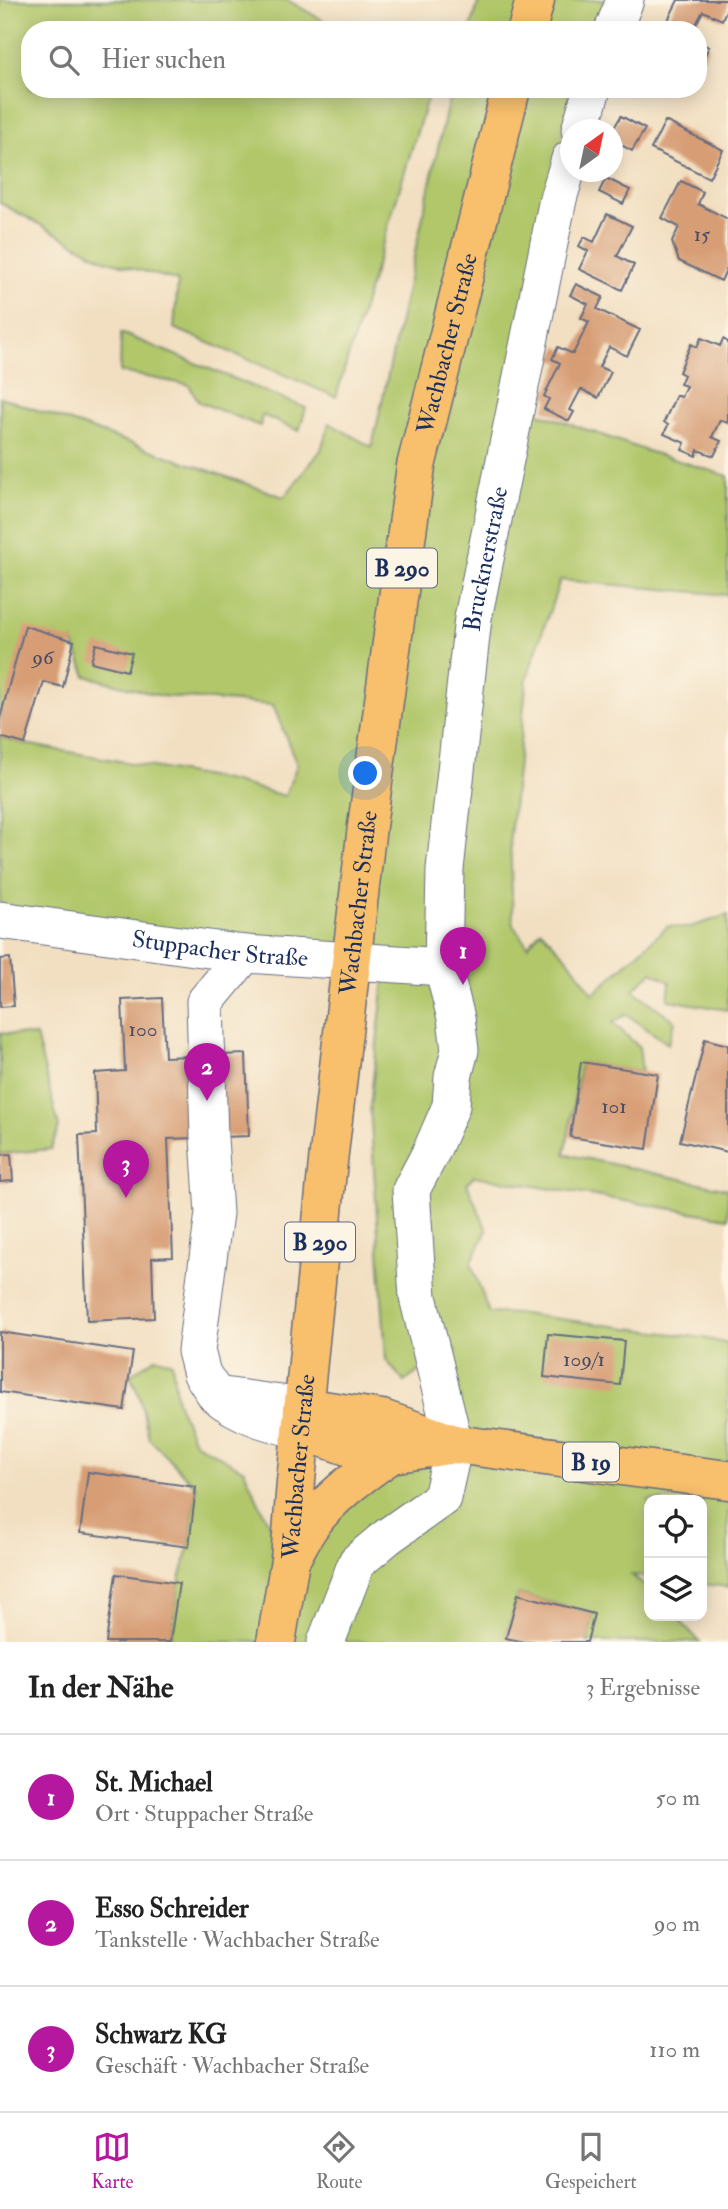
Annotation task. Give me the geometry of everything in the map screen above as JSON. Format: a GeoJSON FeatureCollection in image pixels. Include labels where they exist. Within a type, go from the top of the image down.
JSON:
{"type":"FeatureCollection","features":[{"type":"Feature","properties":{"kind":"main road"},"geometry":{"type":"LineString","coordinates":[[529,21],[535,0]]}},
{"type":"Feature","properties":{"kind":"main road","name":"Wachbacher Straße"},"geometry":{"type":"LineString","coordinates":[[276,1642],[290,1560],[302,1419],[351,960],[416,466],[509,98]]}},
{"type":"Feature","properties":{"kind":"main road"},"geometry":{"type":"LineString","coordinates":[[290,1560],[309,1526],[333,1499],[361,1475],[386,1437],[334,1379],[319,1352],[312,1321]]}},
{"type":"Feature","properties":{"kind":"main road","name":"B 19"},"geometry":{"type":"LineString","coordinates":[[302,1419],[386,1437],[728,1480]]}},
{"type":"Feature","properties":{"kind":"street"},"geometry":{"type":"LineString","coordinates":[[617,21],[625,0]]}},
{"type":"Feature","properties":{"kind":"street"},"geometry":{"type":"LineString","coordinates":[[583,119],[589,98]]}},
{"type":"Feature","properties":{"kind":"street","name":"Brucknerstraße"},"geometry":{"type":"LineString","coordinates":[[454,1444],[418,1297],[411,1190],[451,1106],[453,1077],[460,1050],[456,1018],[443,967],[445,869],[473,618],[563,182]]}},
{"type":"Feature","properties":{"kind":"street","name":"Stuppacher Straße"},"geometry":{"type":"LineString","coordinates":[[0,920],[245,954],[443,967]]}},
{"type":"Feature","properties":{"kind":"street"},"geometry":{"type":"LineString","coordinates":[[245,954],[205,1002],[214,1213],[196,1350],[202,1374],[216,1395],[302,1419]]}},
{"type":"Feature","properties":{"kind":"street"},"geometry":{"type":"LineString","coordinates":[[326,1642],[357,1562],[442,1498],[454,1444]]}},
{"type":"Feature","properties":{"kind":"green space"},"geometry":{"type":"Polygon","coordinates":[[[0,0],[287,0],[324,21],[21,21],[21,98],[427,98],[336,397],[174,328],[178,281],[105,260],[0,203],[0,0]]]}},
{"type":"Feature","properties":{"kind":"green space"},"geometry":{"type":"Polygon","coordinates":[[[479,0],[625,0],[617,21],[473,21],[479,0]]]}},
{"type":"Feature","properties":{"kind":"green space"},"geometry":{"type":"Polygon","coordinates":[[[449,98],[590,98],[585,119],[560,119],[560,182],[570,182],[516,405],[728,476],[728,595],[560,580],[527,678],[510,836],[513,925],[528,946],[541,930],[566,956],[593,994],[668,926],[687,928],[728,915],[728,1010],[668,1000],[670,982],[652,972],[633,990],[675,1021],[668,1044],[626,1014],[613,1023],[639,1047],[642,1072],[581,1063],[565,1154],[728,1189],[728,1218],[474,1176],[467,1184],[487,1230],[471,1263],[489,1313],[522,1314],[704,1338],[728,1344],[728,1587],[707,1585],[707,1495],[644,1495],[644,1576],[632,1575],[644,1586],[644,1621],[681,1621],[700,1642],[587,1642],[594,1614],[518,1594],[506,1637],[524,1642],[170,1642],[179,1583],[189,1547],[196,1487],[149,1438],[139,1395],[130,1375],[156,1357],[172,1363],[177,1401],[194,1442],[244,1470],[283,1555],[333,1499],[454,1444],[433,1362],[404,1382],[386,1360],[370,1106],[386,963],[0,920],[0,737],[25,744],[230,781],[285,796],[297,765],[273,705],[161,696],[86,676],[73,641],[0,718],[0,397],[284,497],[321,450],[329,423],[372,447],[449,98]]]}},
{"type":"Feature","properties":{"kind":"green space"},"geometry":{"type":"Polygon","coordinates":[[[121,333],[306,408],[299,431],[262,415],[260,426],[199,402],[189,385],[120,372],[121,333]]]}},
{"type":"Feature","properties":{"kind":"green space"},"geometry":{"type":"Polygon","coordinates":[[[0,1033],[36,1036],[59,1127],[51,1149],[0,1154],[0,1033]]]}},
{"type":"Feature","properties":{"kind":"building"},"geometry":{"type":"Polygon","coordinates":[[[678,0],[728,0],[722,20],[703,11],[698,21],[668,21],[678,0]]]}},
{"type":"Feature","properties":{"kind":"building"},"geometry":{"type":"Polygon","coordinates":[[[621,116],[645,129],[632,151],[623,146],[623,119],[619,119],[621,116]]]}},
{"type":"Feature","properties":{"kind":"building"},"geometry":{"type":"Polygon","coordinates":[[[665,121],[723,150],[709,178],[651,149],[665,121]]]}},
{"type":"Feature","properties":{"kind":"building"},"geometry":{"type":"Polygon","coordinates":[[[681,181],[703,192],[698,204],[728,219],[728,266],[721,281],[679,261],[672,242],[679,227],[662,218],[681,181]]]}},
{"type":"Feature","properties":{"kind":"building"},"geometry":{"type":"Polygon","coordinates":[[[604,182],[614,182],[630,190],[623,204],[599,192],[604,182]]]}},
{"type":"Feature","properties":{"kind":"building"},"geometry":{"type":"Polygon","coordinates":[[[607,214],[632,226],[617,256],[634,265],[622,290],[579,269],[588,251],[579,246],[584,237],[594,242],[607,214]]]}},
{"type":"Feature","properties":{"kind":"building"},"geometry":{"type":"Polygon","coordinates":[[[576,284],[603,297],[597,309],[640,330],[627,356],[609,347],[599,367],[611,372],[598,398],[581,389],[570,410],[574,412],[569,421],[544,409],[549,399],[544,396],[560,363],[552,359],[558,347],[573,354],[589,322],[581,318],[588,304],[570,295],[576,284]]]}},
{"type":"Feature","properties":{"kind":"building"},"geometry":{"type":"Polygon","coordinates":[[[701,338],[720,346],[723,339],[728,342],[728,423],[720,420],[712,437],[721,441],[714,456],[698,450],[696,456],[682,450],[685,443],[664,434],[668,425],[664,422],[676,395],[681,397],[686,386],[680,384],[684,375],[679,372],[691,344],[697,347],[701,338]]]}},
{"type":"Feature","properties":{"kind":"building"},"geometry":{"type":"Polygon","coordinates":[[[25,626],[74,641],[63,687],[44,682],[25,744],[0,737],[0,718],[25,626]]]}},
{"type":"Feature","properties":{"kind":"building"},"geometry":{"type":"Polygon","coordinates":[[[96,644],[132,653],[127,671],[91,662],[96,644]]]}},
{"type":"Feature","properties":{"kind":"building"},"geometry":{"type":"Polygon","coordinates":[[[10,958],[14,1006],[0,1007],[0,959],[10,958]]]}},
{"type":"Feature","properties":{"kind":"building"},"geometry":{"type":"Polygon","coordinates":[[[162,998],[165,1057],[246,1054],[249,1136],[168,1139],[173,1257],[152,1258],[154,1318],[87,1321],[79,1135],[97,1134],[95,1073],[125,1071],[122,1000],[162,998]]]}},
{"type":"Feature","properties":{"kind":"building"},"geometry":{"type":"Polygon","coordinates":[[[705,1039],[728,1045],[728,1152],[680,1141],[705,1039]]]}},
{"type":"Feature","properties":{"kind":"building"},"geometry":{"type":"Polygon","coordinates":[[[581,1062],[658,1074],[647,1149],[570,1137],[581,1062]]]}},
{"type":"Feature","properties":{"kind":"building"},"geometry":{"type":"Polygon","coordinates":[[[11,1154],[13,1181],[0,1182],[0,1155],[11,1154]]]}},
{"type":"Feature","properties":{"kind":"building"},"geometry":{"type":"Polygon","coordinates":[[[0,1332],[133,1352],[124,1410],[0,1392],[0,1332]]]}},
{"type":"Feature","properties":{"kind":"building"},"geometry":{"type":"Polygon","coordinates":[[[548,1334],[624,1341],[620,1385],[544,1377],[548,1334]]]}},
{"type":"Feature","properties":{"kind":"building"},"geometry":{"type":"Polygon","coordinates":[[[88,1472],[196,1487],[189,1547],[80,1533],[88,1472]]]}},
{"type":"Feature","properties":{"kind":"building"},"geometry":{"type":"Polygon","coordinates":[[[116,1574],[179,1583],[170,1642],[106,1642],[116,1574]]]}},
{"type":"Feature","properties":{"kind":"building"},"geometry":{"type":"Polygon","coordinates":[[[518,1594],[594,1614],[587,1642],[524,1642],[506,1638],[518,1594]]]}},
{"type":"Feature","properties":{"kind":"place","name":"St. Michael"},"geometry":{"type":"Point","coordinates":[463,985]}},
{"type":"Feature","properties":{"kind":"place","name":"Esso Schreider"},"geometry":{"type":"Point","coordinates":[207,1101]}},
{"type":"Feature","properties":{"kind":"place","name":"Schwarz KG"},"geometry":{"type":"Point","coordinates":[126,1198]}}]}
